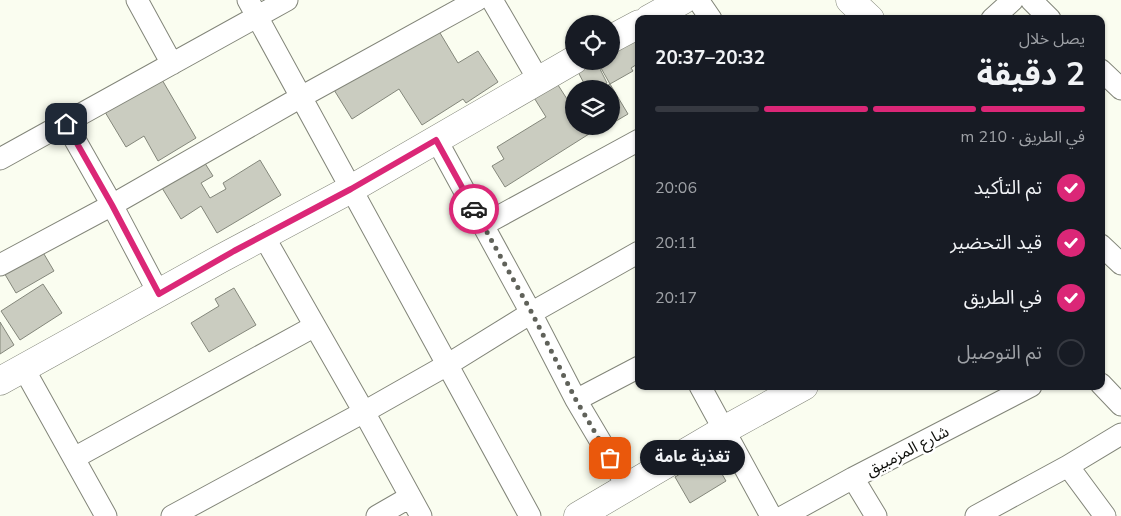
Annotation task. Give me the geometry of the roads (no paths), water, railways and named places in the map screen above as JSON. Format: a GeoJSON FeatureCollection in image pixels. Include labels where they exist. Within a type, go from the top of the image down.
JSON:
{"type":"FeatureCollection","features":[{"type":"Feature","properties":{"kind":"street"},"geometry":{"type":"LineString","coordinates":[[137,0],[172,64]]}},
{"type":"Feature","properties":{"kind":"street"},"geometry":{"type":"LineString","coordinates":[[0,159],[172,64],[253,8],[288,0]]}},
{"type":"Feature","properties":{"kind":"street"},"geometry":{"type":"LineString","coordinates":[[0,265],[112,205],[301,97],[477,0]]}},
{"type":"Feature","properties":{"kind":"street"},"geometry":{"type":"LineString","coordinates":[[492,0],[538,80]]}},
{"type":"Feature","properties":{"kind":"street"},"geometry":{"type":"LineString","coordinates":[[656,15],[683,0]]}},
{"type":"Feature","properties":{"kind":"street"},"geometry":{"type":"LineString","coordinates":[[698,0],[708,15]]}},
{"type":"Feature","properties":{"kind":"street"},"geometry":{"type":"LineString","coordinates":[[850,0],[866,15]]}},
{"type":"Feature","properties":{"kind":"street"},"geometry":{"type":"LineString","coordinates":[[996,15],[1013,0]]}},
{"type":"Feature","properties":{"kind":"street"},"geometry":{"type":"LineString","coordinates":[[1031,0],[1046,15]]}},
{"type":"Feature","properties":{"kind":"street"},"geometry":{"type":"LineString","coordinates":[[253,8],[530,516]]}},
{"type":"Feature","properties":{"kind":"street"},"geometry":{"type":"LineString","coordinates":[[620,34],[635,26]]}},
{"type":"Feature","properties":{"kind":"street"},"geometry":{"type":"LineString","coordinates":[[0,381],[351,189],[565,65]]}},
{"type":"Feature","properties":{"kind":"street"},"geometry":{"type":"LineString","coordinates":[[1105,74],[1121,89]]}},
{"type":"Feature","properties":{"kind":"street"},"geometry":{"type":"LineString","coordinates":[[66,124],[159,294]]}},
{"type":"Feature","properties":{"kind":"street"},"geometry":{"type":"LineString","coordinates":[[436,140],[532,313],[576,400],[627,486]]}},
{"type":"Feature","properties":{"kind":"street"},"geometry":{"type":"LineString","coordinates":[[483,225],[635,142]]}},
{"type":"Feature","properties":{"kind":"street"},"geometry":{"type":"LineString","coordinates":[[263,236],[421,516]]}},
{"type":"Feature","properties":{"kind":"street"},"geometry":{"type":"LineString","coordinates":[[172,516],[364,412],[635,254]]}},
{"type":"Feature","properties":{"kind":"street"},"geometry":{"type":"LineString","coordinates":[[74,458],[315,326]]}},
{"type":"Feature","properties":{"kind":"street"},"geometry":{"type":"LineString","coordinates":[[24,369],[106,516]]}},
{"type":"Feature","properties":{"kind":"street"},"geometry":{"type":"LineString","coordinates":[[576,400],[635,369]]}},
{"type":"Feature","properties":{"kind":"street"},"geometry":{"type":"LineString","coordinates":[[1105,388],[1121,405]]}},
{"type":"Feature","properties":{"kind":"street"},"geometry":{"type":"LineString","coordinates":[[702,390],[771,516]]}},
{"type":"Feature","properties":{"kind":"street"},"geometry":{"type":"LineString","coordinates":[[578,516],[724,430],[797,390]]}},
{"type":"Feature","properties":{"kind":"street","name":"شارع المزمبيق"},"geometry":{"type":"LineString","coordinates":[[784,516],[1023,390]]}},
{"type":"Feature","properties":{"kind":"street"},"geometry":{"type":"LineString","coordinates":[[976,516],[1068,466],[1121,434]]}},
{"type":"Feature","properties":{"kind":"street"},"geometry":{"type":"LineString","coordinates":[[1068,466],[1105,516]]}},
{"type":"Feature","properties":{"kind":"street"},"geometry":{"type":"LineString","coordinates":[[853,478],[876,516]]}},
{"type":"Feature","properties":{"kind":"street"},"geometry":{"type":"LineString","coordinates":[[377,516],[410,497]]}},
{"type":"Feature","properties":{"kind":"place","name":"تغذية عامة"},"geometry":{"type":"Point","coordinates":[610,458]}}]}
